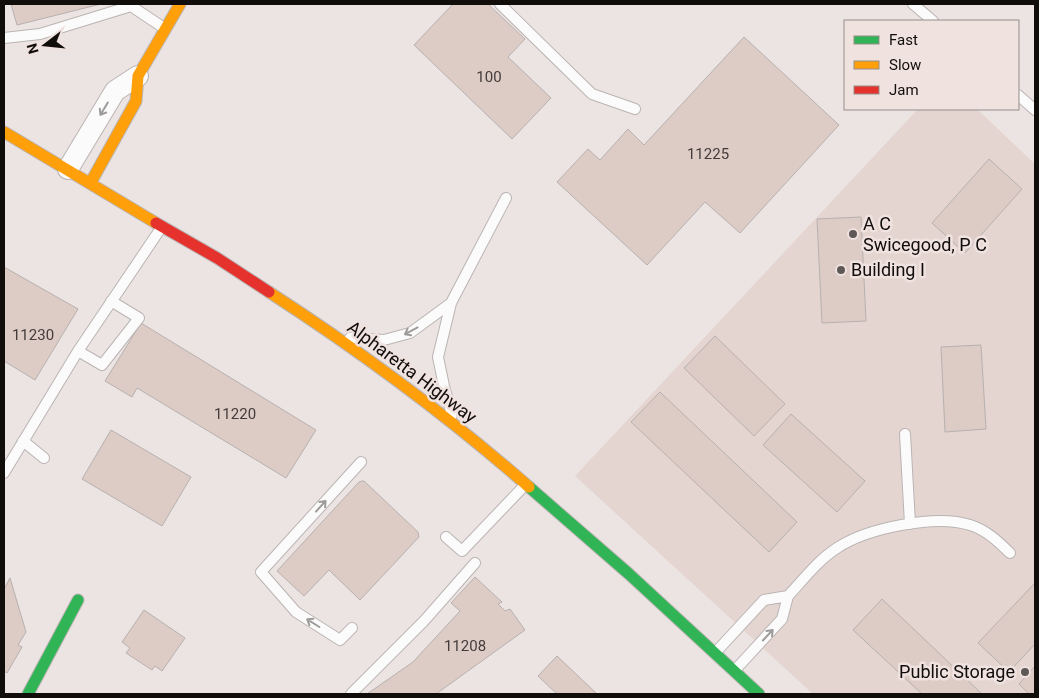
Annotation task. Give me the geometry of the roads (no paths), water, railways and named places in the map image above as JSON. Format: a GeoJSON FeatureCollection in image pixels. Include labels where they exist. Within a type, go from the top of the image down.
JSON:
{"type":"FeatureCollection","features":[{"type":"Feature","properties":{"kind":"main road"},"geometry":{"type":"LineString","coordinates":[[91,182],[136,101],[138,76],[180,4]]}},
{"type":"Feature","properties":{"kind":"main road","name":"Alpharetta Highway"},"geometry":{"type":"LineString","coordinates":[[4,132],[68,168],[162,227],[217,258],[338,338],[454,424],[526,484],[735,671],[758,694]]}},
{"type":"Feature","properties":{"kind":"main road"},"geometry":{"type":"LineString","coordinates":[[28,694],[78,600]]}},
{"type":"Feature","properties":{"kind":"street"},"geometry":{"type":"LineString","coordinates":[[68,168],[115,91],[138,76]]}},
{"type":"Feature","properties":{"kind":"lane"},"geometry":{"type":"LineString","coordinates":[[500,4],[592,94],[635,109]]}},
{"type":"Feature","properties":{"kind":"lane"},"geometry":{"type":"LineString","coordinates":[[913,4],[932,20]]}},
{"type":"Feature","properties":{"kind":"lane"},"geometry":{"type":"LineString","coordinates":[[4,38],[40,34],[130,5],[165,28]]}},
{"type":"Feature","properties":{"kind":"lane"},"geometry":{"type":"LineString","coordinates":[[1019,95],[1035,110]]}},
{"type":"Feature","properties":{"kind":"lane"},"geometry":{"type":"LineString","coordinates":[[454,424],[438,358],[451,303],[506,198]]}},
{"type":"Feature","properties":{"kind":"lane"},"geometry":{"type":"LineString","coordinates":[[4,473],[78,351],[162,227]]}},
{"type":"Feature","properties":{"kind":"lane"},"geometry":{"type":"LineString","coordinates":[[78,351],[102,365],[139,318],[111,301]]}},
{"type":"Feature","properties":{"kind":"lane"},"geometry":{"type":"LineString","coordinates":[[338,338],[384,340],[410,333],[451,303]]}},
{"type":"Feature","properties":{"kind":"lane"},"geometry":{"type":"LineString","coordinates":[[905,434],[910,524]]}},
{"type":"Feature","properties":{"kind":"lane"},"geometry":{"type":"LineString","coordinates":[[23,441],[44,458]]}},
{"type":"Feature","properties":{"kind":"lane"},"geometry":{"type":"LineString","coordinates":[[352,628],[340,640],[296,612],[261,572],[361,462]]}},
{"type":"Feature","properties":{"kind":"lane"},"geometry":{"type":"LineString","coordinates":[[446,537],[462,551],[526,484]]}},
{"type":"Feature","properties":{"kind":"lane"},"geometry":{"type":"LineString","coordinates":[[735,671],[782,618],[788,596],[823,559],[837,548],[853,540],[891,527],[940,521],[969,525],[996,539],[1010,553]]}},
{"type":"Feature","properties":{"kind":"lane"},"geometry":{"type":"LineString","coordinates":[[351,694],[424,621],[475,563]]}},
{"type":"Feature","properties":{"kind":"lane"},"geometry":{"type":"LineString","coordinates":[[715,653],[764,600],[788,596]]}},
{"type":"Feature","properties":{"kind":"place","name":"A C Swicegood, P C"},"geometry":{"type":"Point","coordinates":[853,234]}},
{"type":"Feature","properties":{"kind":"place","name":"Building I"},"geometry":{"type":"Point","coordinates":[841,270]}},
{"type":"Feature","properties":{"kind":"place","name":"Public Storage"},"geometry":{"type":"Point","coordinates":[1025,672]}}]}
